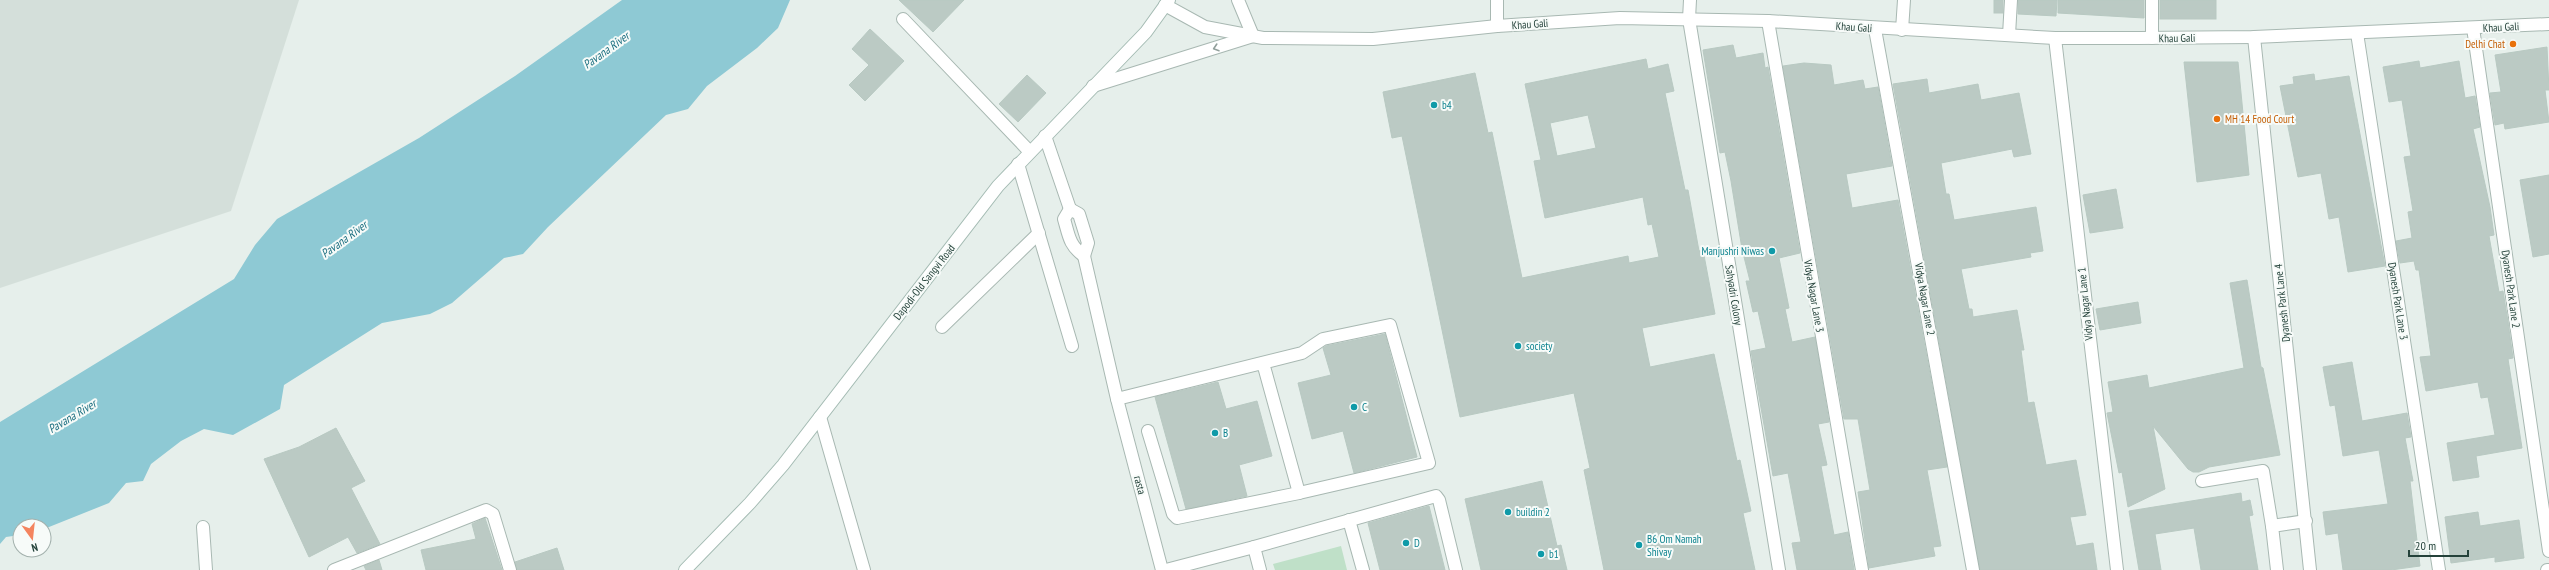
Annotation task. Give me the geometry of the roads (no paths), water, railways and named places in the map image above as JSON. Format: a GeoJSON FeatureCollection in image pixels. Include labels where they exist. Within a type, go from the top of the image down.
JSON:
{"type":"FeatureCollection","features":[{"type":"Feature","properties":{"kind":"street"},"geometry":{"type":"LineString","coordinates":[[1093,86],[1253,36],[1238,0]]}},
{"type":"Feature","properties":{"kind":"street"},"geometry":{"type":"LineString","coordinates":[[1497,0],[1497,26]]}},
{"type":"Feature","properties":{"kind":"street","name":"Sahyadri Colony"},"geometry":{"type":"LineString","coordinates":[[1690,0],[1689,19],[1779,570]]}},
{"type":"Feature","properties":{"kind":"street"},"geometry":{"type":"LineString","coordinates":[[1902,30],[1904,0]]}},
{"type":"Feature","properties":{"kind":"street"},"geometry":{"type":"LineString","coordinates":[[2009,35],[2011,0]]}},
{"type":"Feature","properties":{"kind":"street"},"geometry":{"type":"LineString","coordinates":[[2152,0],[2152,38]]}},
{"type":"Feature","properties":{"kind":"street","name":"Khau Gali"},"geometry":{"type":"LineString","coordinates":[[1167,3],[1205,27],[1253,36],[1373,39],[1497,26],[1620,18],[1768,21],[1875,29],[2055,38],[2254,37],[2549,24]]}},
{"type":"Feature","properties":{"kind":"street","name":"Dapodi-Old Sangvi Road"},"geometry":{"type":"LineString","coordinates":[[685,570],[750,503],[820,417],[998,186],[1146,32],[1167,3]]}},
{"type":"Feature","properties":{"kind":"street"},"geometry":{"type":"LineString","coordinates":[[903,19],[1030,152]]}},
{"type":"Feature","properties":{"kind":"street","name":"Vidya Nagar Lane 3"},"geometry":{"type":"LineString","coordinates":[[1768,21],[1862,570]]}},
{"type":"Feature","properties":{"kind":"street","name":"Dyanesh Park Lane 2"},"geometry":{"type":"LineString","coordinates":[[2473,28],[2549,551]]}},
{"type":"Feature","properties":{"kind":"street","name":"Vidya Nagar Lane 2"},"geometry":{"type":"LineString","coordinates":[[1875,29],[1973,570]]}},
{"type":"Feature","properties":{"kind":"street","name":"Dyanesh Park Lane 3"},"geometry":{"type":"LineString","coordinates":[[2357,33],[2439,570]]}},
{"type":"Feature","properties":{"kind":"street","name":"Dyanesh Park Lane 4"},"geometry":{"type":"LineString","coordinates":[[2254,37],[2310,570]]}},
{"type":"Feature","properties":{"kind":"street","name":"Vidya Nagar Lane 1"},"geometry":{"type":"LineString","coordinates":[[2055,38],[2117,570]]}},
{"type":"Feature","properties":{"kind":"street","name":"rasta"},"geometry":{"type":"LineString","coordinates":[[1045,136],[1070,209],[1064,219],[1072,248],[1084,256],[1117,399],[1162,570]]}},
{"type":"Feature","properties":{"kind":"street"},"geometry":{"type":"LineString","coordinates":[[1018,164],[1072,346]]}},
{"type":"Feature","properties":{"kind":"street"},"geometry":{"type":"LineString","coordinates":[[942,327],[1039,233]]}},
{"type":"Feature","properties":{"kind":"street"},"geometry":{"type":"LineString","coordinates":[[1117,399],[1308,351],[1323,339],[1390,325],[1430,459],[1428,464],[1299,493],[1177,518],[1173,514],[1148,431]]}},
{"type":"Feature","properties":{"kind":"street"},"geometry":{"type":"LineString","coordinates":[[1263,363],[1299,493]]}},
{"type":"Feature","properties":{"kind":"street"},"geometry":{"type":"LineString","coordinates":[[820,417],[864,570]]}},
{"type":"Feature","properties":{"kind":"street"},"geometry":{"type":"LineString","coordinates":[[2202,481],[2263,471],[2272,526],[2277,570]]}},
{"type":"Feature","properties":{"kind":"street"},"geometry":{"type":"LineString","coordinates":[[1166,570],[1436,496],[1439,500],[1456,570]]}},
{"type":"Feature","properties":{"kind":"street"},"geometry":{"type":"LineString","coordinates":[[334,570],[486,510],[493,514],[510,570]]}},
{"type":"Feature","properties":{"kind":"street"},"geometry":{"type":"LineString","coordinates":[[1349,520],[1363,570]]}},
{"type":"Feature","properties":{"kind":"street"},"geometry":{"type":"LineString","coordinates":[[2272,526],[2306,521]]}},
{"type":"Feature","properties":{"kind":"street"},"geometry":{"type":"LineString","coordinates":[[203,527],[206,570]]}},
{"type":"Feature","properties":{"kind":"street"},"geometry":{"type":"LineString","coordinates":[[1254,547],[1260,570]]}},
{"type":"Feature","properties":{"kind":"water","name":"Pavana River"},"geometry":{"type":"Polygon","coordinates":[[[622,0],[790,0],[778,28],[757,48],[707,86],[688,109],[666,115],[548,227],[523,254],[504,258],[452,303],[430,314],[382,323],[284,385],[280,409],[233,435],[204,429],[181,441],[151,464],[143,481],[126,483],[109,503],[52,526],[52,518],[12,518],[12,536],[6,537],[0,544],[0,422],[234,279],[255,245],[277,219],[419,138],[515,76],[622,0]]]}},
{"type":"Feature","properties":{"kind":"place","name":"Delhi Chat"},"geometry":{"type":"Point","coordinates":[2513,44]}},
{"type":"Feature","properties":{"kind":"place","name":"b4"},"geometry":{"type":"Point","coordinates":[1434,105]}},
{"type":"Feature","properties":{"kind":"place","name":"MH 14 Food Court"},"geometry":{"type":"Point","coordinates":[2217,119]}},
{"type":"Feature","properties":{"kind":"place","name":"Manjushri Niwas"},"geometry":{"type":"Point","coordinates":[1772,251]}},
{"type":"Feature","properties":{"kind":"place","name":"society"},"geometry":{"type":"Point","coordinates":[1518,346]}},
{"type":"Feature","properties":{"kind":"place","name":"C"},"geometry":{"type":"Point","coordinates":[1354,407]}},
{"type":"Feature","properties":{"kind":"place","name":"B"},"geometry":{"type":"Point","coordinates":[1215,433]}},
{"type":"Feature","properties":{"kind":"place","name":"buildin 2"},"geometry":{"type":"Point","coordinates":[1508,512]}},
{"type":"Feature","properties":{"kind":"place","name":"D"},"geometry":{"type":"Point","coordinates":[1406,543]}},
{"type":"Feature","properties":{"kind":"place","name":"B6 Om Namah Shivay"},"geometry":{"type":"Point","coordinates":[1639,545]}},
{"type":"Feature","properties":{"kind":"place","name":"b1"},"geometry":{"type":"Point","coordinates":[1541,554]}}]}
